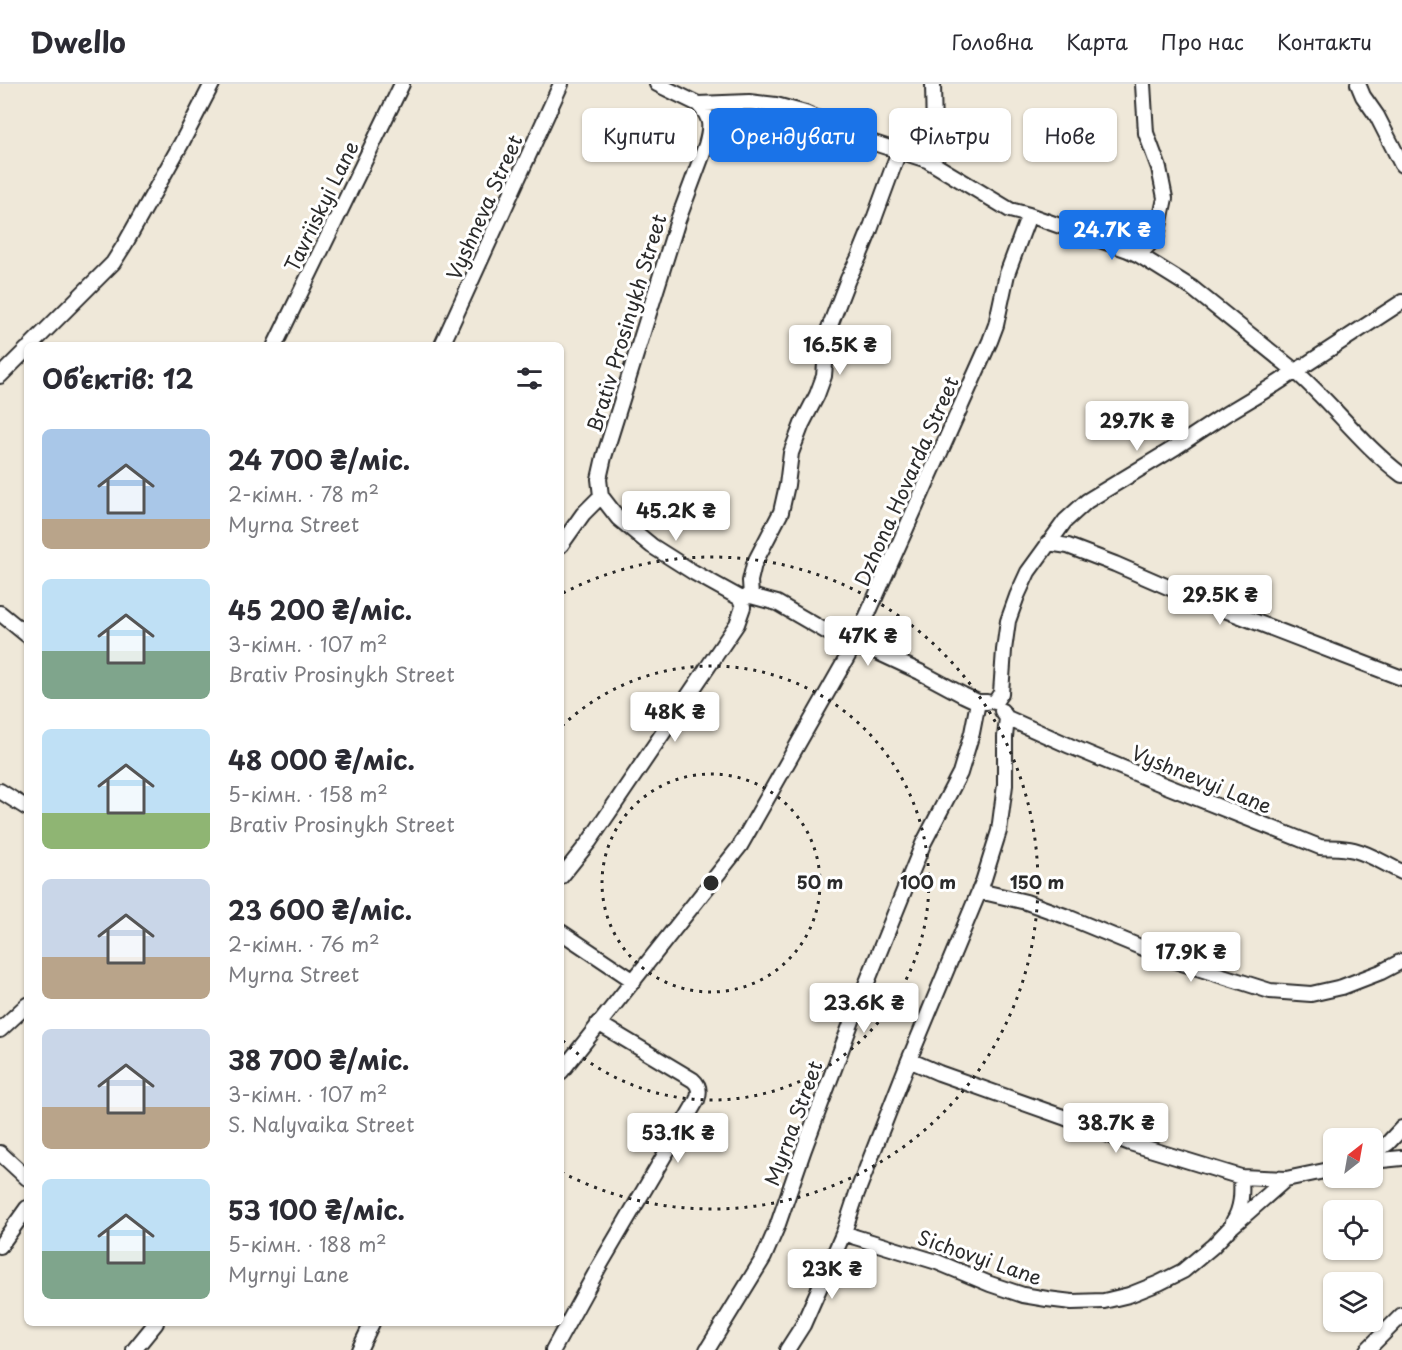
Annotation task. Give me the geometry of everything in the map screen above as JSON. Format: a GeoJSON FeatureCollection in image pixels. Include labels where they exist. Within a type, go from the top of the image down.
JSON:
{"type":"FeatureCollection","features":[{"type":"Feature","properties":{"kind":"street"},"geometry":{"type":"LineString","coordinates":[[34,342],[113,263],[212,84]]}},
{"type":"Feature","properties":{"kind":"street","name":"Tavriiskyi Lane"},"geometry":{"type":"LineString","coordinates":[[276,342],[402,84]]}},
{"type":"Feature","properties":{"kind":"street","name":"Vyshneva Street"},"geometry":{"type":"LineString","coordinates":[[443,342],[561,84]]}},
{"type":"Feature","properties":{"kind":"street"},"geometry":{"type":"LineString","coordinates":[[657,84],[698,105],[749,102],[776,105],[805,113],[889,148]]}},
{"type":"Feature","properties":{"kind":"street"},"geometry":{"type":"LineString","coordinates":[[933,84],[933,108]]}},
{"type":"Feature","properties":{"kind":"street"},"geometry":{"type":"LineString","coordinates":[[1139,255],[1157,236],[1166,198],[1146,133],[1143,84]]}},
{"type":"Feature","properties":{"kind":"street"},"geometry":{"type":"LineString","coordinates":[[1358,84],[1402,165]]}},
{"type":"Feature","properties":{"kind":"street","name":"Brativ Prosinykh Street"},"geometry":{"type":"LineString","coordinates":[[601,496],[599,479],[604,457],[678,220],[709,134],[709,118],[698,105]]}},
{"type":"Feature","properties":{"kind":"street"},"geometry":{"type":"LineString","coordinates":[[564,873],[590,842],[737,624],[754,564],[781,512],[791,453],[824,376],[826,352],[824,340],[870,230],[895,162]]}},
{"type":"Feature","properties":{"kind":"street"},"geometry":{"type":"LineString","coordinates":[[930,162],[1010,210],[1139,255],[1192,288],[1310,384],[1383,460],[1402,475]]}},
{"type":"Feature","properties":{"kind":"street","name":"Dzhona Hovarda Street"},"geometry":{"type":"LineString","coordinates":[[564,1068],[740,846],[853,647],[990,341],[996,325],[1006,274],[1029,215]]}},
{"type":"Feature","properties":{"kind":"street"},"geometry":{"type":"LineString","coordinates":[[564,541],[582,514],[601,496],[618,518],[652,546],[693,572],[746,597],[777,603],[853,647],[877,652],[978,702],[995,702],[1001,693],[1008,621],[1017,596],[1028,572],[1065,521],[1087,501],[1176,447],[1402,302]]}},
{"type":"Feature","properties":{"kind":"street"},"geometry":{"type":"LineString","coordinates":[[0,376],[24,352]]}},
{"type":"Feature","properties":{"kind":"street"},"geometry":{"type":"LineString","coordinates":[[1048,543],[1068,546],[1212,606],[1402,678]]}},
{"type":"Feature","properties":{"kind":"street"},"geometry":{"type":"LineString","coordinates":[[0,613],[24,633]]}},
{"type":"Feature","properties":{"kind":"street","name":"Myrna Street"},"geometry":{"type":"LineString","coordinates":[[707,1350],[764,1257],[777,1227],[863,991],[923,844],[960,773],[972,733],[978,702]]}},
{"type":"Feature","properties":{"kind":"street","name":"Vyshnevyi Lane"},"geometry":{"type":"LineString","coordinates":[[995,702],[1007,718],[1070,746],[1320,847],[1356,850],[1402,872]]}},
{"type":"Feature","properties":{"kind":"street"},"geometry":{"type":"LineString","coordinates":[[787,1350],[803,1325],[844,1232],[909,1060],[979,891],[999,831],[1005,785],[1007,718]]}},
{"type":"Feature","properties":{"kind":"street"},"geometry":{"type":"LineString","coordinates":[[0,791],[24,806]]}},
{"type":"Feature","properties":{"kind":"street"},"geometry":{"type":"LineString","coordinates":[[979,891],[1026,902],[1172,960],[1270,991],[1311,994],[1342,987],[1402,961]]}},
{"type":"Feature","properties":{"kind":"street"},"geometry":{"type":"LineString","coordinates":[[564,934],[634,981]]}},
{"type":"Feature","properties":{"kind":"street"},"geometry":{"type":"LineString","coordinates":[[0,1030],[24,1008]]}},
{"type":"Feature","properties":{"kind":"street"},"geometry":{"type":"LineString","coordinates":[[553,1350],[699,1095],[698,1084],[693,1080],[598,1023]]}},
{"type":"Feature","properties":{"kind":"street"},"geometry":{"type":"LineString","coordinates":[[909,1060],[1130,1143],[1241,1177],[1286,1179],[1323,1171]]}},
{"type":"Feature","properties":{"kind":"street"},"geometry":{"type":"LineString","coordinates":[[1383,1146],[1402,1128]]}},
{"type":"Feature","properties":{"kind":"street"},"geometry":{"type":"LineString","coordinates":[[0,1153],[24,1175]]}},
{"type":"Feature","properties":{"kind":"street"},"geometry":{"type":"LineString","coordinates":[[1383,1160],[1402,1158]]}},
{"type":"Feature","properties":{"kind":"street","name":"Sichovyi Lane"},"geometry":{"type":"LineString","coordinates":[[844,1232],[937,1262],[1023,1295],[1072,1302],[1104,1302],[1129,1295],[1183,1271],[1213,1246],[1239,1213],[1242,1192],[1241,1177]]}},
{"type":"Feature","properties":{"kind":"street","name":"Sichovyi Lane"},"geometry":{"type":"LineString","coordinates":[[1228,1229],[1286,1179]]}},
{"type":"Feature","properties":{"kind":"street"},"geometry":{"type":"LineString","coordinates":[[0,1246],[24,1212]]}},
{"type":"Feature","properties":{"kind":"street"},"geometry":{"type":"LineString","coordinates":[[1367,1350],[1402,1316]]}},
{"type":"Feature","properties":{"kind":"street"},"geometry":{"type":"LineString","coordinates":[[134,1350],[154,1326]]}},
{"type":"Feature","properties":{"kind":"street"},"geometry":{"type":"LineString","coordinates":[[359,1350],[371,1326]]}}]}
